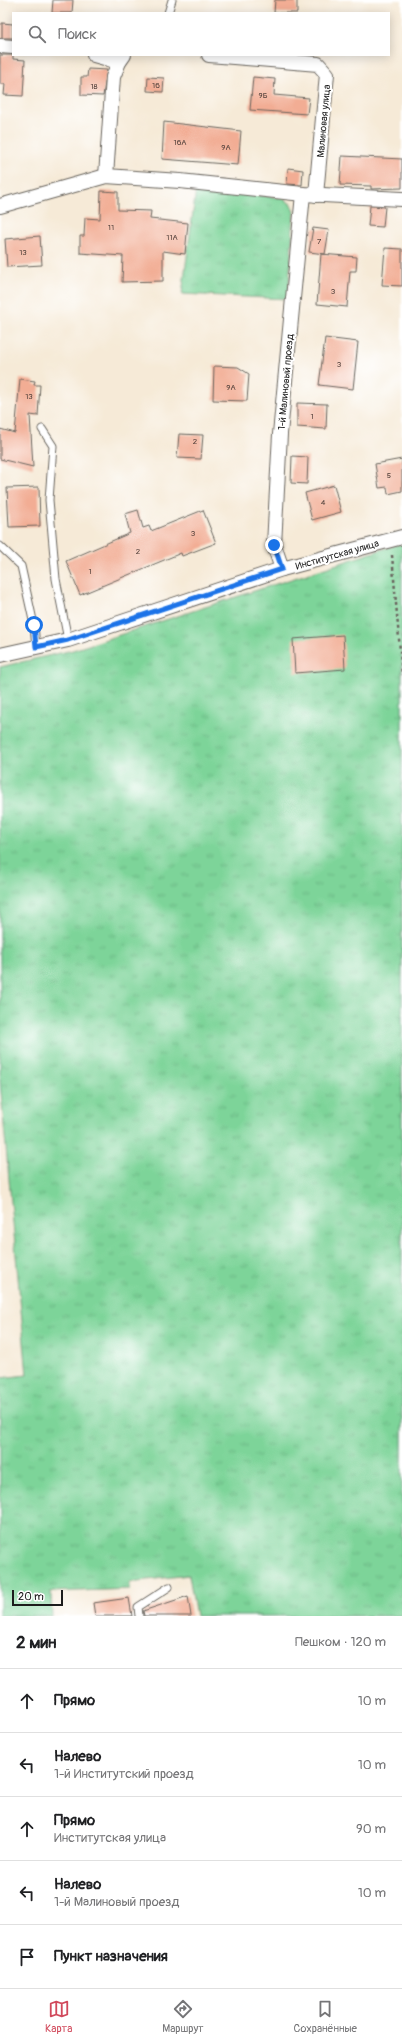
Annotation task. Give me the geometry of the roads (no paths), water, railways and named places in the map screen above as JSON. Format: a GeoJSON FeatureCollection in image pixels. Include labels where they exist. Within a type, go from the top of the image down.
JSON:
{"type":"FeatureCollection","features":[{"type":"Feature","properties":{"kind":"street"},"geometry":{"type":"LineString","coordinates":[[0,46],[12,47]]}},
{"type":"Feature","properties":{"kind":"street"},"geometry":{"type":"LineString","coordinates":[[103,56],[122,58],[113,77],[106,176]]}},
{"type":"Feature","properties":{"kind":"street","name":"Малиновая улица"},"geometry":{"type":"LineString","coordinates":[[221,56],[318,64],[327,74],[310,194]]}},
{"type":"Feature","properties":{"kind":"street"},"geometry":{"type":"LineString","coordinates":[[0,206],[106,176],[180,181],[310,194],[402,199]]}},
{"type":"Feature","properties":{"kind":"street","name":"1-й Малиновый проезд"},"geometry":{"type":"LineString","coordinates":[[282,569],[274,545],[280,434],[310,194]]}},
{"type":"Feature","properties":{"kind":"street","name":"Институтская улица"},"geometry":{"type":"LineString","coordinates":[[0,655],[68,640],[282,569],[396,538]]}},
{"type":"Feature","properties":{"kind":"lane"},"geometry":{"type":"LineString","coordinates":[[168,12],[172,0]]}},
{"type":"Feature","properties":{"kind":"lane"},"geometry":{"type":"LineString","coordinates":[[42,429],[53,446],[49,500],[56,579],[68,640]]}},
{"type":"Feature","properties":{"kind":"lane"},"geometry":{"type":"LineString","coordinates":[[0,546],[21,566],[34,625],[36,647]]}},
{"type":"Feature","properties":{"kind":"lane"},"geometry":{"type":"LineString","coordinates":[[139,1616],[138,1607],[169,1587]]}}]}
